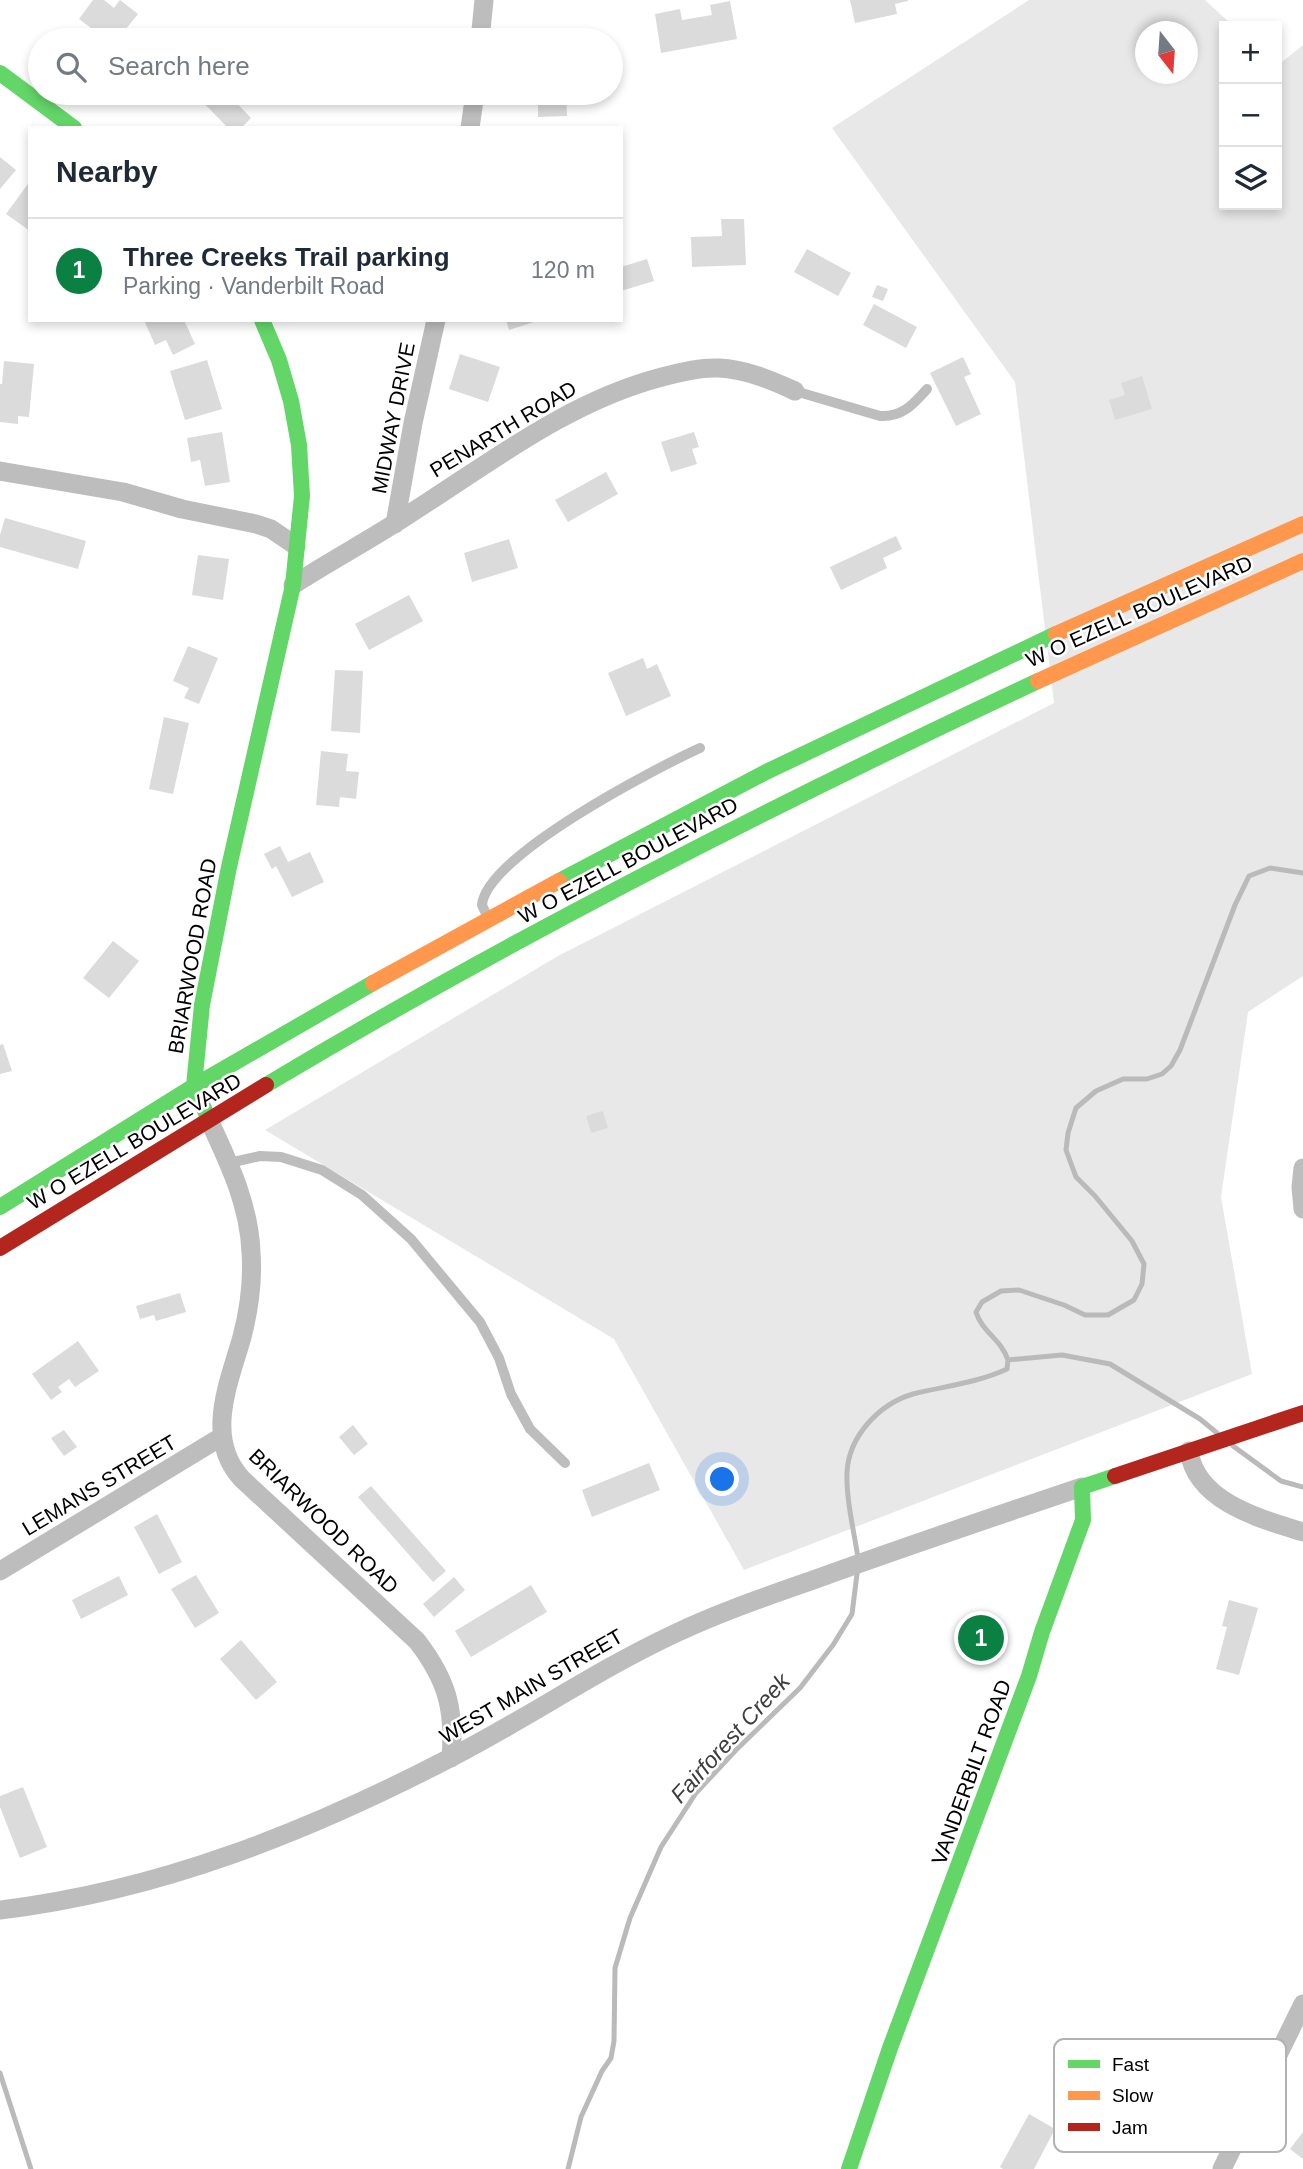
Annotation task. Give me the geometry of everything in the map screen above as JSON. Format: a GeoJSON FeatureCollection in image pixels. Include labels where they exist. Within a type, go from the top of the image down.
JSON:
{"type":"FeatureCollection","features":[{"type":"Feature","properties":{"kind":"main road"},"geometry":{"type":"LineString","coordinates":[[0,73],[28,94]]}},
{"type":"Feature","properties":{"kind":"main road"},"geometry":{"type":"LineString","coordinates":[[43,105],[71,126]]}},
{"type":"Feature","properties":{"kind":"main road","name":"BRIARWOOD ROAD"},"geometry":{"type":"LineString","coordinates":[[209,1119],[194,1086],[202,1005],[229,867],[293,585],[302,496],[299,445],[291,401],[279,360],[263,322]]}},
{"type":"Feature","properties":{"kind":"main road","name":"W O EZELL BOULEVARD"},"geometry":{"type":"LineString","coordinates":[[0,1207],[194,1086],[411,962],[490,935],[817,785],[981,706],[1122,622],[1303,524]]}},
{"type":"Feature","properties":{"kind":"main road","name":"W O EZELL BOULEVARD"},"geometry":{"type":"LineString","coordinates":[[0,1248],[342,1040],[490,935],[766,772],[997,660],[1122,622],[1303,561]]}},
{"type":"Feature","properties":{"kind":"main road"},"geometry":{"type":"LineString","coordinates":[[1082,1487],[1303,1413]]}},
{"type":"Feature","properties":{"kind":"main road","name":"VANDERBILT ROAD"},"geometry":{"type":"LineString","coordinates":[[849,2169],[890,2048],[1065,1573],[1083,1520],[1082,1487]]}},
{"type":"Feature","properties":{"kind":"street"},"geometry":{"type":"LineString","coordinates":[[481,28],[484,0]]}},
{"type":"Feature","properties":{"kind":"street"},"geometry":{"type":"LineString","coordinates":[[470,126],[473,105]]}},
{"type":"Feature","properties":{"kind":"street","name":"MIDWAY DRIVE"},"geometry":{"type":"LineString","coordinates":[[395,524],[413,423],[436,322]]}},
{"type":"Feature","properties":{"kind":"street","name":"PENARTH ROAD"},"geometry":{"type":"LineString","coordinates":[[293,585],[395,524],[548,425],[586,404],[637,383],[678,373],[717,368],[739,370],[795,391]]}},
{"type":"Feature","properties":{"kind":"street"},"geometry":{"type":"LineString","coordinates":[[0,471],[123,492],[182,509],[256,524],[271,529],[296,546]]}},
{"type":"Feature","properties":{"kind":"street","name":"BRIARWOOD ROAD"},"geometry":{"type":"LineString","coordinates":[[209,1119],[244,1201],[249,1227],[251,1281],[242,1336],[228,1381],[221,1437],[227,1460],[242,1479],[417,1641],[433,1661],[451,1709],[451,1758]]}},
{"type":"Feature","properties":{"kind":"street"},"geometry":{"type":"LineString","coordinates":[[1303,1168],[1303,1209]]}},
{"type":"Feature","properties":{"kind":"street","name":"LEMANS STREET"},"geometry":{"type":"LineString","coordinates":[[0,1571],[221,1437]]}},
{"type":"Feature","properties":{"kind":"street"},"geometry":{"type":"LineString","coordinates":[[1191,1450],[1190,1460],[1198,1476],[1215,1493],[1252,1514],[1303,1532]]}},
{"type":"Feature","properties":{"kind":"street","name":"WEST MAIN STREET"},"geometry":{"type":"LineString","coordinates":[[0,1910],[97,1894],[205,1864],[334,1816],[451,1758],[595,1673],[720,1613],[1082,1487]]}},
{"type":"Feature","properties":{"kind":"street"},"geometry":{"type":"LineString","coordinates":[[1286,2039],[1303,2004]]}},
{"type":"Feature","properties":{"kind":"street"},"geometry":{"type":"LineString","coordinates":[[1222,2169],[1230,2152]]}},
{"type":"Feature","properties":{"kind":"lane"},"geometry":{"type":"LineString","coordinates":[[795,391],[868,413],[893,416],[903,413],[928,389]]}},
{"type":"Feature","properties":{"kind":"lane"},"geometry":{"type":"LineString","coordinates":[[490,935],[482,905],[488,889],[503,869],[568,820],[700,748]]}},
{"type":"Feature","properties":{"kind":"lane"},"geometry":{"type":"LineString","coordinates":[[229,1163],[260,1156],[281,1157],[322,1170],[362,1195],[411,1239],[480,1322],[499,1358],[511,1394],[530,1429],[565,1463]]}},
{"type":"Feature","properties":{"kind":"shaded area"},"geometry":{"type":"Polygon","coordinates":[[[1029,0],[1205,0],[1228,21],[1219,21],[1219,210],[1282,210],[1282,62],[1303,45],[1303,976],[1248,1012],[1221,1197],[1252,1374],[744,1570],[614,1339],[265,1130],[558,956],[1054,703],[1015,382],[832,128],[1029,0]]]}},
{"type":"Feature","properties":{"kind":"building"},"geometry":{"type":"Polygon","coordinates":[[[93,0],[104,0],[114,8],[120,0],[138,14],[127,28],[91,28],[79,19],[93,0]]]}},
{"type":"Feature","properties":{"kind":"building"},"geometry":{"type":"Polygon","coordinates":[[[850,0],[908,1],[895,4],[897,14],[855,23],[850,0]]]}},
{"type":"Feature","properties":{"kind":"building"},"geometry":{"type":"Polygon","coordinates":[[[730,1],[737,39],[661,53],[655,14],[680,9],[682,20],[712,15],[710,5],[730,1]]]}},
{"type":"Feature","properties":{"kind":"building"},"geometry":{"type":"Polygon","coordinates":[[[206,105],[239,105],[251,118],[243,126],[226,126],[206,105]]]}},
{"type":"Feature","properties":{"kind":"building"},"geometry":{"type":"Polygon","coordinates":[[[538,105],[567,105],[567,116],[538,117],[538,105]]]}},
{"type":"Feature","properties":{"kind":"building"},"geometry":{"type":"Polygon","coordinates":[[[0,157],[16,170],[0,189],[0,157]]]}},
{"type":"Feature","properties":{"kind":"building"},"geometry":{"type":"Polygon","coordinates":[[[28,184],[28,230],[6,214],[28,184]]]}},
{"type":"Feature","properties":{"kind":"building"},"geometry":{"type":"Polygon","coordinates":[[[721,219],[744,219],[746,265],[692,267],[691,237],[722,236],[721,219]]]}},
{"type":"Feature","properties":{"kind":"building"},"geometry":{"type":"Polygon","coordinates":[[[807,249],[851,273],[838,296],[794,272],[807,249]]]}},
{"type":"Feature","properties":{"kind":"building"},"geometry":{"type":"Polygon","coordinates":[[[647,259],[654,281],[623,290],[623,266],[647,259]]]}},
{"type":"Feature","properties":{"kind":"building"},"geometry":{"type":"Polygon","coordinates":[[[877,285],[888,289],[883,301],[872,297],[877,285]]]}},
{"type":"Feature","properties":{"kind":"building"},"geometry":{"type":"Polygon","coordinates":[[[874,304],[917,327],[906,348],[863,325],[874,304]]]}},
{"type":"Feature","properties":{"kind":"building"},"geometry":{"type":"Polygon","coordinates":[[[145,322],[185,322],[195,344],[173,355],[166,340],[155,345],[145,322]]]}},
{"type":"Feature","properties":{"kind":"building"},"geometry":{"type":"Polygon","coordinates":[[[507,322],[534,322],[509,330],[507,322]]]}},
{"type":"Feature","properties":{"kind":"building"},"geometry":{"type":"Polygon","coordinates":[[[460,354],[500,367],[488,402],[449,389],[460,354]]]}},
{"type":"Feature","properties":{"kind":"building"},"geometry":{"type":"Polygon","coordinates":[[[963,357],[971,374],[964,377],[981,414],[956,426],[930,373],[963,357]]]}},
{"type":"Feature","properties":{"kind":"building"},"geometry":{"type":"Polygon","coordinates":[[[207,360],[222,409],[185,420],[170,371],[207,360]]]}},
{"type":"Feature","properties":{"kind":"building"},"geometry":{"type":"Polygon","coordinates":[[[4,361],[34,364],[29,417],[18,416],[18,424],[0,422],[0,384],[4,361]]]}},
{"type":"Feature","properties":{"kind":"building"},"geometry":{"type":"Polygon","coordinates":[[[1142,376],[1152,409],[1115,420],[1109,400],[1125,395],[1121,383],[1142,376]]]}},
{"type":"Feature","properties":{"kind":"building"},"geometry":{"type":"Polygon","coordinates":[[[222,432],[230,482],[205,486],[200,460],[191,462],[187,438],[222,432]]]}},
{"type":"Feature","properties":{"kind":"building"},"geometry":{"type":"Polygon","coordinates":[[[694,432],[699,447],[692,449],[697,464],[671,472],[661,442],[694,432]]]}},
{"type":"Feature","properties":{"kind":"building"},"geometry":{"type":"Polygon","coordinates":[[[606,472],[618,494],[568,522],[555,500],[606,472]]]}},
{"type":"Feature","properties":{"kind":"building"},"geometry":{"type":"Polygon","coordinates":[[[5,518],[86,541],[78,569],[0,547],[5,518]]]}},
{"type":"Feature","properties":{"kind":"building"},"geometry":{"type":"Polygon","coordinates":[[[896,536],[902,549],[883,558],[887,568],[841,590],[830,567],[896,536]]]}},
{"type":"Feature","properties":{"kind":"building"},"geometry":{"type":"Polygon","coordinates":[[[509,539],[518,568],[472,582],[464,553],[509,539]]]}},
{"type":"Feature","properties":{"kind":"building"},"geometry":{"type":"Polygon","coordinates":[[[198,555],[229,559],[223,600],[192,595],[198,555]]]}},
{"type":"Feature","properties":{"kind":"building"},"geometry":{"type":"Polygon","coordinates":[[[409,595],[423,621],[369,650],[355,624],[409,595]]]}},
{"type":"Feature","properties":{"kind":"building"},"geometry":{"type":"Polygon","coordinates":[[[188,646],[218,658],[199,704],[184,698],[189,688],[173,681],[188,646]]]}},
{"type":"Feature","properties":{"kind":"building"},"geometry":{"type":"Polygon","coordinates":[[[643,658],[647,669],[657,664],[671,696],[626,716],[608,673],[643,658]]]}},
{"type":"Feature","properties":{"kind":"building"},"geometry":{"type":"Polygon","coordinates":[[[335,670],[363,671],[360,733],[331,731],[335,670]]]}},
{"type":"Feature","properties":{"kind":"building"},"geometry":{"type":"Polygon","coordinates":[[[164,717],[189,723],[173,794],[149,789],[164,717]]]}},
{"type":"Feature","properties":{"kind":"building"},"geometry":{"type":"Polygon","coordinates":[[[321,751],[348,754],[346,771],[359,772],[356,799],[340,797],[339,807],[316,805],[321,751]]]}},
{"type":"Feature","properties":{"kind":"building"},"geometry":{"type":"Polygon","coordinates":[[[280,846],[288,862],[310,852],[324,882],[292,897],[276,866],[272,869],[264,854],[280,846]]]}},
{"type":"Feature","properties":{"kind":"building"},"geometry":{"type":"Polygon","coordinates":[[[113,941],[139,961],[109,998],[83,978],[113,941]]]}},
{"type":"Feature","properties":{"kind":"building"},"geometry":{"type":"Polygon","coordinates":[[[3,1044],[12,1071],[0,1074],[0,1045],[3,1044]]]}},
{"type":"Feature","properties":{"kind":"building"},"geometry":{"type":"Polygon","coordinates":[[[603,1111],[608,1128],[591,1133],[586,1116],[603,1111]]]}},
{"type":"Feature","properties":{"kind":"building"},"geometry":{"type":"Polygon","coordinates":[[[180,1293],[186,1312],[156,1321],[154,1315],[140,1319],[136,1306],[180,1293]]]}},
{"type":"Feature","properties":{"kind":"building"},"geometry":{"type":"Polygon","coordinates":[[[78,1341],[99,1371],[75,1387],[69,1379],[58,1387],[62,1392],[51,1400],[32,1374],[78,1341]]]}},
{"type":"Feature","properties":{"kind":"building"},"geometry":{"type":"Polygon","coordinates":[[[353,1425],[368,1444],[354,1455],[339,1437],[353,1425]]]}},
{"type":"Feature","properties":{"kind":"building"},"geometry":{"type":"Polygon","coordinates":[[[64,1430],[77,1447],[64,1456],[51,1438],[64,1430]]]}},
{"type":"Feature","properties":{"kind":"building"},"geometry":{"type":"Polygon","coordinates":[[[649,1463],[660,1490],[592,1517],[582,1490],[649,1463]]]}},
{"type":"Feature","properties":{"kind":"building"},"geometry":{"type":"Polygon","coordinates":[[[371,1486],[446,1571],[433,1582],[358,1497],[371,1486]]]}},
{"type":"Feature","properties":{"kind":"building"},"geometry":{"type":"Polygon","coordinates":[[[157,1514],[182,1562],[159,1574],[134,1527],[157,1514]]]}},
{"type":"Feature","properties":{"kind":"building"},"geometry":{"type":"Polygon","coordinates":[[[196,1575],[219,1613],[195,1628],[171,1589],[196,1575]]]}},
{"type":"Feature","properties":{"kind":"building"},"geometry":{"type":"Polygon","coordinates":[[[119,1576],[128,1595],[81,1619],[72,1600],[119,1576]]]}},
{"type":"Feature","properties":{"kind":"building"},"geometry":{"type":"Polygon","coordinates":[[[454,1577],[465,1590],[434,1617],[423,1604],[454,1577]]]}},
{"type":"Feature","properties":{"kind":"building"},"geometry":{"type":"Polygon","coordinates":[[[531,1585],[547,1612],[471,1657],[455,1631],[531,1585]]]}},
{"type":"Feature","properties":{"kind":"building"},"geometry":{"type":"Polygon","coordinates":[[[1229,1600],[1258,1608],[1239,1675],[1216,1669],[1227,1627],[1222,1626],[1229,1600]]]}},
{"type":"Feature","properties":{"kind":"building"},"geometry":{"type":"Polygon","coordinates":[[[241,1640],[277,1682],[256,1700],[220,1659],[241,1640]]]}},
{"type":"Feature","properties":{"kind":"building"},"geometry":{"type":"Polygon","coordinates":[[[23,1787],[47,1847],[20,1858],[0,1807],[0,1796],[23,1787]]]}},
{"type":"Feature","properties":{"kind":"building"},"geometry":{"type":"Polygon","coordinates":[[[1029,2114],[1054,2128],[1034,2169],[1000,2167],[1029,2114]]]}},
{"type":"Feature","properties":{"kind":"building"},"geometry":{"type":"Polygon","coordinates":[[[1303,2132],[1303,2159],[1290,2149],[1303,2132]]]}},
{"type":"Feature","properties":{"kind":"waterway"},"geometry":{"type":"LineString","coordinates":[[1008,1360],[976,1312],[982,1302],[1001,1291],[1019,1290],[1085,1315],[1108,1315],[1134,1300],[1142,1284],[1144,1264],[1132,1241],[1076,1177],[1066,1150],[1076,1108],[1096,1091],[1123,1079],[1147,1079],[1162,1074],[1171,1066],[1180,1050],[1235,905],[1249,876],[1270,868],[1303,873]]}},
{"type":"Feature","properties":{"kind":"waterway","name":"Fairforest Creek"},"geometry":{"type":"LineString","coordinates":[[1008,1360],[1062,1355],[1110,1364],[1200,1419],[1217,1433]]}},
{"type":"Feature","properties":{"kind":"waterway","name":"Fairforest Creek"},"geometry":{"type":"LineString","coordinates":[[858,1558],[847,1472],[853,1446],[868,1423],[900,1399],[996,1374],[1007,1369],[1008,1360]]}},
{"type":"Feature","properties":{"kind":"waterway","name":"Fairforest Creek"},"geometry":{"type":"LineString","coordinates":[[1233,1446],[1281,1481],[1303,1487]]}},
{"type":"Feature","properties":{"kind":"waterway","name":"Fairforest Creek"},"geometry":{"type":"LineString","coordinates":[[568,2169],[581,2117],[602,2071],[611,2058],[614,2041],[615,1968],[630,1918],[661,1847],[696,1793],[800,1688],[833,1645],[852,1614],[857,1574]]}},
{"type":"Feature","properties":{"kind":"waterway","name":"Fairforest Creek"},"geometry":{"type":"LineString","coordinates":[[0,2073],[31,2169]]}},
{"type":"Feature","properties":{"kind":"traffic: fast"},"geometry":{"type":"LineString","coordinates":[[0,73],[28,94]]}},
{"type":"Feature","properties":{"kind":"traffic: fast"},"geometry":{"type":"LineString","coordinates":[[43,105],[71,126]]}},
{"type":"Feature","properties":{"kind":"traffic: fast"},"geometry":{"type":"LineString","coordinates":[[209,1120],[194,1086],[202,1005],[229,867],[293,585],[302,496],[299,445],[291,401],[279,360],[263,322]]}},
{"type":"Feature","properties":{"kind":"traffic: fast"},"geometry":{"type":"LineString","coordinates":[[559,881],[766,772],[1056,634]]}},
{"type":"Feature","properties":{"kind":"traffic: fast"},"geometry":{"type":"LineString","coordinates":[[266,1085],[455,976],[647,873],[841,775],[1038,681]]}},
{"type":"Feature","properties":{"kind":"traffic: fast"},"geometry":{"type":"LineString","coordinates":[[0,1207],[194,1086],[373,983]]}},
{"type":"Feature","properties":{"kind":"traffic: fast"},"geometry":{"type":"LineString","coordinates":[[849,2169],[890,2048],[1029,1676],[1042,1632],[1083,1520],[1082,1487],[1115,1476]]}},
{"type":"Feature","properties":{"kind":"traffic: slow"},"geometry":{"type":"LineString","coordinates":[[1056,634],[1303,524]]}},
{"type":"Feature","properties":{"kind":"traffic: slow"},"geometry":{"type":"LineString","coordinates":[[1038,681],[1303,561]]}},
{"type":"Feature","properties":{"kind":"traffic: slow"},"geometry":{"type":"LineString","coordinates":[[373,983],[559,881]]}},
{"type":"Feature","properties":{"kind":"traffic: jam"},"geometry":{"type":"LineString","coordinates":[[0,1248],[266,1085]]}},
{"type":"Feature","properties":{"kind":"traffic: jam"},"geometry":{"type":"LineString","coordinates":[[1115,1476],[1303,1413]]}},
{"type":"Feature","properties":{"kind":"place","name":"Three Creeks Trail parking"},"geometry":{"type":"Point","coordinates":[981,1638]}}]}
